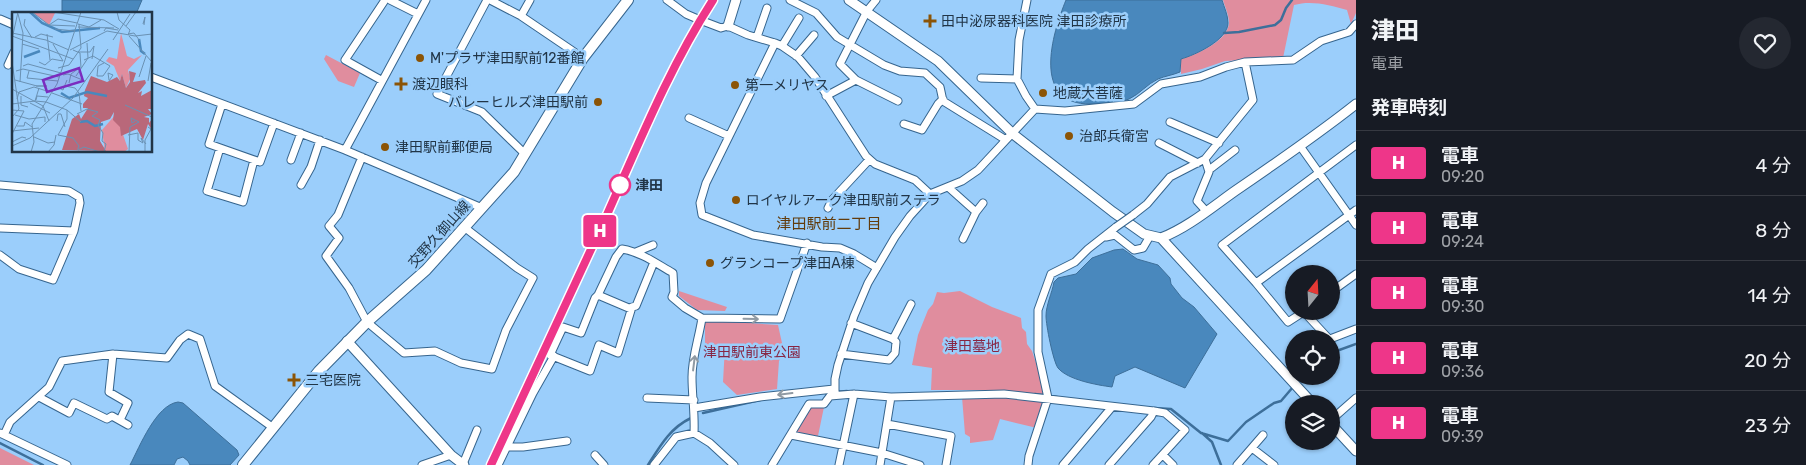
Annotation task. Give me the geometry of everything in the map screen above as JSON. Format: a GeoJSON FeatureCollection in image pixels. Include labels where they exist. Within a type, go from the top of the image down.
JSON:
{"type":"FeatureCollection","features":[{"type":"Feature","properties":{"kind":"main road","name":"交野久御山線"},"geometry":{"type":"LineString","coordinates":[[243,465],[319,371],[347,341],[426,270],[514,172],[583,58],[627,0]]}},
{"type":"Feature","properties":{"kind":"street"},"geometry":{"type":"LineString","coordinates":[[382,80],[345,60],[385,0]]}},
{"type":"Feature","properties":{"kind":"street"},"geometry":{"type":"LineString","coordinates":[[390,0],[418,14]]}},
{"type":"Feature","properties":{"kind":"street"},"geometry":{"type":"LineString","coordinates":[[345,150],[426,0]]}},
{"type":"Feature","properties":{"kind":"street"},"geometry":{"type":"LineString","coordinates":[[525,154],[482,112],[437,94],[489,0],[521,16],[583,58]]}},
{"type":"Feature","properties":{"kind":"street"},"geometry":{"type":"LineString","coordinates":[[521,16],[530,0]]}},
{"type":"Feature","properties":{"kind":"street"},"geometry":{"type":"LineString","coordinates":[[666,0],[686,14],[721,28],[728,26],[778,44],[796,56],[815,77],[869,160],[915,180],[930,194]]}},
{"type":"Feature","properties":{"kind":"street"},"geometry":{"type":"LineString","coordinates":[[728,26],[736,0]]}},
{"type":"Feature","properties":{"kind":"street"},"geometry":{"type":"LineString","coordinates":[[790,0],[816,12],[837,36],[884,65],[900,70],[925,73],[936,81],[940,87],[943,99],[1006,140]]}},
{"type":"Feature","properties":{"kind":"street"},"geometry":{"type":"LineString","coordinates":[[849,0],[938,61],[1014,134],[1113,212],[1144,234],[1150,236],[1161,238],[1172,234],[1300,146],[1356,104]]}},
{"type":"Feature","properties":{"kind":"street"},"geometry":{"type":"LineString","coordinates":[[876,0],[867,11],[840,64],[856,80],[898,101]]}},
{"type":"Feature","properties":{"kind":"street"},"geometry":{"type":"LineString","coordinates":[[1027,0],[1019,40],[1017,80],[1035,109]]}},
{"type":"Feature","properties":{"kind":"street"},"geometry":{"type":"LineString","coordinates":[[757,37],[767,8]]}},
{"type":"Feature","properties":{"kind":"street"},"geometry":{"type":"LineString","coordinates":[[799,18],[778,44],[728,136],[706,182],[700,203],[702,215],[753,235],[840,248],[854,254],[876,268]]}},
{"type":"Feature","properties":{"kind":"street"},"geometry":{"type":"LineString","coordinates":[[0,19],[12,24]]}},
{"type":"Feature","properties":{"kind":"street"},"geometry":{"type":"LineString","coordinates":[[772,465],[809,404],[824,404],[834,392],[841,354],[851,323],[876,268],[910,216],[930,194],[962,181],[978,170],[1014,134],[1028,114],[1035,109],[1065,111],[1134,104],[1161,84],[1200,77],[1245,62],[1293,60],[1321,40],[1349,32],[1356,24]]}},
{"type":"Feature","properties":{"kind":"street"},"geometry":{"type":"LineString","coordinates":[[796,56],[814,35]]}},
{"type":"Feature","properties":{"kind":"street"},"geometry":{"type":"LineString","coordinates":[[8,65],[12,56]]}},
{"type":"Feature","properties":{"kind":"street"},"geometry":{"type":"LineString","coordinates":[[1028,465],[1029,456],[1048,398],[1038,352],[1038,310],[1051,274],[1075,262],[1088,249],[1148,204],[1170,177],[1205,159],[1253,100],[1245,62]]}},
{"type":"Feature","properties":{"kind":"street"},"geometry":{"type":"LineString","coordinates":[[152,78],[320,140],[482,208]]}},
{"type":"Feature","properties":{"kind":"street"},"geometry":{"type":"LineString","coordinates":[[981,78],[1017,80]]}},
{"type":"Feature","properties":{"kind":"street"},"geometry":{"type":"LineString","coordinates":[[826,96],[856,80]]}},
{"type":"Feature","properties":{"kind":"street"},"geometry":{"type":"LineString","coordinates":[[904,124],[922,130],[943,99]]}},
{"type":"Feature","properties":{"kind":"street"},"geometry":{"type":"LineString","coordinates":[[222,104],[209,144],[260,162],[274,124]]}},
{"type":"Feature","properties":{"kind":"street"},"geometry":{"type":"LineString","coordinates":[[689,118],[728,136]]}},
{"type":"Feature","properties":{"kind":"street"},"geometry":{"type":"LineString","coordinates":[[1170,122],[1219,143]]}},
{"type":"Feature","properties":{"kind":"street"},"geometry":{"type":"LineString","coordinates":[[291,160],[301,133]]}},
{"type":"Feature","properties":{"kind":"street"},"geometry":{"type":"LineString","coordinates":[[302,185],[320,140]]}},
{"type":"Feature","properties":{"kind":"street"},"geometry":{"type":"LineString","coordinates":[[1159,143],[1198,163]]}},
{"type":"Feature","properties":{"kind":"street"},"geometry":{"type":"LineString","coordinates":[[1300,146],[1356,225]]}},
{"type":"Feature","properties":{"kind":"street"},"geometry":{"type":"LineString","coordinates":[[1285,318],[1256,282],[1222,245],[1318,172],[1356,146]]}},
{"type":"Feature","properties":{"kind":"street"},"geometry":{"type":"LineString","coordinates":[[220,148],[207,191],[243,202],[254,160]]}},
{"type":"Feature","properties":{"kind":"street"},"geometry":{"type":"LineString","coordinates":[[1206,211],[1197,201],[1209,170],[1236,150]]}},
{"type":"Feature","properties":{"kind":"street"},"geometry":{"type":"LineString","coordinates":[[362,157],[338,215],[329,226],[339,238],[326,256],[349,288],[368,322],[404,352],[436,351],[461,363],[492,369],[506,330],[533,278],[517,268],[464,226]]}},
{"type":"Feature","properties":{"kind":"street"},"geometry":{"type":"LineString","coordinates":[[1205,159],[1209,170]]}},
{"type":"Feature","properties":{"kind":"street"},"geometry":{"type":"LineString","coordinates":[[828,208],[832,200],[869,160]]}},
{"type":"Feature","properties":{"kind":"street"},"geometry":{"type":"LineString","coordinates":[[0,184],[69,191],[79,197],[80,203],[74,231],[54,280],[19,269],[0,255]]}},
{"type":"Feature","properties":{"kind":"street"},"geometry":{"type":"LineString","coordinates":[[948,187],[976,212]]}},
{"type":"Feature","properties":{"kind":"street"},"geometry":{"type":"LineString","coordinates":[[962,239],[976,212],[983,203]]}},
{"type":"Feature","properties":{"kind":"street"},"geometry":{"type":"LineString","coordinates":[[1256,282],[1356,210]]}},
{"type":"Feature","properties":{"kind":"street"},"geometry":{"type":"LineString","coordinates":[[0,228],[74,231]]}},
{"type":"Feature","properties":{"kind":"street"},"geometry":{"type":"LineString","coordinates":[[1103,238],[1115,235],[1134,250],[1143,248],[1150,236]]}},
{"type":"Feature","properties":{"kind":"street"},"geometry":{"type":"LineString","coordinates":[[1161,238],[1304,395]]}},
{"type":"Feature","properties":{"kind":"street"},"geometry":{"type":"LineString","coordinates":[[654,262],[636,306],[631,309],[618,353],[599,345],[590,371],[550,355],[563,327],[581,333],[595,298],[616,257],[622,250],[636,252],[654,262],[673,274],[674,292],[672,297],[685,308],[702,318],[780,319],[807,244]]}},
{"type":"Feature","properties":{"kind":"street"},"geometry":{"type":"LineString","coordinates":[[636,252],[652,245]]}},
{"type":"Feature","properties":{"kind":"street"},"geometry":{"type":"LineString","coordinates":[[1340,286],[1356,274]]}},
{"type":"Feature","properties":{"kind":"street"},"geometry":{"type":"LineString","coordinates":[[598,295],[631,309]]}},
{"type":"Feature","properties":{"kind":"street"},"geometry":{"type":"LineString","coordinates":[[893,339],[911,304]]}},
{"type":"Feature","properties":{"kind":"street"},"geometry":{"type":"LineString","coordinates":[[694,433],[692,377],[694,355],[702,318]]}},
{"type":"Feature","properties":{"kind":"street"},"geometry":{"type":"LineString","coordinates":[[1312,320],[1321,330]]}},
{"type":"Feature","properties":{"kind":"street"},"geometry":{"type":"LineString","coordinates":[[841,354],[889,360],[895,353],[896,342],[893,339],[851,323]]}},
{"type":"Feature","properties":{"kind":"street"},"geometry":{"type":"LineString","coordinates":[[1340,335],[1356,329]]}},
{"type":"Feature","properties":{"kind":"street"},"geometry":{"type":"LineString","coordinates":[[67,465],[2,434],[10,422],[50,387],[62,361],[113,354],[167,358],[180,340],[188,334],[200,339],[215,386],[272,427]]}},
{"type":"Feature","properties":{"kind":"street"},"geometry":{"type":"LineString","coordinates":[[347,341],[451,455],[464,465],[477,430]]}},
{"type":"Feature","properties":{"kind":"street"},"geometry":{"type":"LineString","coordinates":[[113,354],[109,392],[128,403],[120,420]]}},
{"type":"Feature","properties":{"kind":"street"},"geometry":{"type":"LineString","coordinates":[[498,465],[554,356]]}},
{"type":"Feature","properties":{"kind":"street"},"geometry":{"type":"LineString","coordinates":[[647,398],[694,404],[834,392],[891,397],[1004,394],[1154,411],[1165,413],[1185,430],[1154,465]]}},
{"type":"Feature","properties":{"kind":"street"},"geometry":{"type":"LineString","coordinates":[[839,465],[854,394]]}},
{"type":"Feature","properties":{"kind":"street"},"geometry":{"type":"LineString","coordinates":[[39,397],[69,413],[74,403],[107,419],[112,416],[128,425]]}},
{"type":"Feature","properties":{"kind":"street"},"geometry":{"type":"LineString","coordinates":[[880,465],[891,397]]}},
{"type":"Feature","properties":{"kind":"street"},"geometry":{"type":"LineString","coordinates":[[1340,412],[1356,398]]}},
{"type":"Feature","properties":{"kind":"street"},"geometry":{"type":"LineString","coordinates":[[1062,465],[1112,407]]}},
{"type":"Feature","properties":{"kind":"street"},"geometry":{"type":"LineString","coordinates":[[1109,465],[1151,417],[1154,411]]}},
{"type":"Feature","properties":{"kind":"street"},"geometry":{"type":"LineString","coordinates":[[887,424],[951,436],[946,465]]}},
{"type":"Feature","properties":{"kind":"street"},"geometry":{"type":"LineString","coordinates":[[654,465],[676,437],[694,433],[710,443],[734,465]]}},
{"type":"Feature","properties":{"kind":"street"},"geometry":{"type":"LineString","coordinates":[[1340,434],[1356,451]]}},
{"type":"Feature","properties":{"kind":"street"},"geometry":{"type":"LineString","coordinates":[[791,435],[882,453],[920,465]]}},
{"type":"Feature","properties":{"kind":"street"},"geometry":{"type":"LineString","coordinates":[[1238,465],[1263,435]]}},
{"type":"Feature","properties":{"kind":"street"},"geometry":{"type":"LineString","coordinates":[[506,447],[523,447],[567,441]]}},
{"type":"Feature","properties":{"kind":"street"},"geometry":{"type":"LineString","coordinates":[[1252,448],[1274,465]]}},
{"type":"Feature","properties":{"kind":"street"},"geometry":{"type":"LineString","coordinates":[[423,465],[451,455]]}},
{"type":"Feature","properties":{"kind":"street"},"geometry":{"type":"LineString","coordinates":[[594,455],[604,465]]}},
{"type":"Feature","properties":{"kind":"street"},"geometry":{"type":"LineString","coordinates":[[1163,455],[1173,465]]}},
{"type":"Feature","properties":{"kind":"green space"},"geometry":{"type":"Polygon","coordinates":[[[1223,0],[1356,0],[1356,13],[1351,24],[1347,10],[1314,3],[1294,5],[1283,58],[1225,61],[1181,74],[1181,59],[1210,46],[1223,36],[1227,30],[1229,20],[1223,0]]]}},
{"type":"Feature","properties":{"kind":"green space"},"geometry":{"type":"Polygon","coordinates":[[[326,55],[360,73],[354,87],[338,81],[324,59],[326,55]]]}},
{"type":"Feature","properties":{"kind":"green space"},"geometry":{"type":"Polygon","coordinates":[[[679,291],[727,307],[725,311],[697,310],[679,296],[679,291]]]}},
{"type":"Feature","properties":{"kind":"green space","name":"津田墓地"},"geometry":{"type":"Polygon","coordinates":[[[960,291],[992,307],[1021,318],[1022,328],[1026,332],[1027,344],[1032,351],[1043,384],[1044,395],[996,390],[931,390],[932,368],[912,365],[918,335],[937,292],[960,291]]]}},
{"type":"Feature","properties":{"kind":"green space","name":"津田駅前東公園"},"geometry":{"type":"Polygon","coordinates":[[[705,320],[778,325],[784,352],[779,361],[777,389],[737,395],[723,382],[725,346],[705,345],[705,320]]]}},
{"type":"Feature","properties":{"kind":"green space","name":"津田墓地"},"geometry":{"type":"Polygon","coordinates":[[[1005,395],[1041,400],[1042,404],[1037,428],[1000,419],[993,440],[970,443],[970,437],[965,434],[962,397],[1005,395]]]}},
{"type":"Feature","properties":{"kind":"green space"},"geometry":{"type":"Polygon","coordinates":[[[810,407],[824,407],[818,436],[796,432],[810,407]]]}},
{"type":"Feature","properties":{"kind":"green space"},"geometry":{"type":"Polygon","coordinates":[[[0,448],[34,465],[0,465],[0,448]]]}},
{"type":"Feature","properties":{"kind":"water"},"geometry":{"type":"Polygon","coordinates":[[[62,0],[142,0],[137,12],[62,12],[62,0]]]}},
{"type":"Feature","properties":{"kind":"water"},"geometry":{"type":"Polygon","coordinates":[[[1066,0],[1222,0],[1228,23],[1227,29],[1217,41],[1181,59],[1180,72],[1158,79],[1125,101],[1091,104],[1072,101],[1060,93],[1053,80],[1051,65],[1052,48],[1066,0]]]}},
{"type":"Feature","properties":{"kind":"water"},"geometry":{"type":"Polygon","coordinates":[[[1123,249],[1137,259],[1158,265],[1170,278],[1171,284],[1182,298],[1194,307],[1217,334],[1185,388],[1135,367],[1115,376],[1112,387],[1099,385],[1069,376],[1058,368],[1056,364],[1050,343],[1046,316],[1054,282],[1058,278],[1076,274],[1092,258],[1114,250],[1123,249]]]}},
{"type":"Feature","properties":{"kind":"water"},"geometry":{"type":"Polygon","coordinates":[[[178,402],[183,403],[237,450],[239,455],[230,465],[190,465],[183,457],[177,459],[174,465],[130,465],[156,418],[163,410],[178,402]]]}},
{"type":"Feature","properties":{"kind":"waterway"},"geometry":{"type":"LineString","coordinates":[[1224,33],[1275,25],[1281,20],[1292,0]]}},
{"type":"Feature","properties":{"kind":"waterway"},"geometry":{"type":"LineString","coordinates":[[1340,350],[1356,344]]}},
{"type":"Feature","properties":{"kind":"waterway"},"geometry":{"type":"LineString","coordinates":[[1154,408],[1171,409],[1201,433],[1228,441],[1246,422],[1274,403],[1281,401],[1293,387]]}},
{"type":"Feature","properties":{"kind":"waterway"},"geometry":{"type":"LineString","coordinates":[[835,392],[847,391]]}},
{"type":"Feature","properties":{"kind":"waterway"},"geometry":{"type":"LineString","coordinates":[[1035,394],[1057,397]]}},
{"type":"Feature","properties":{"kind":"waterway"},"geometry":{"type":"LineString","coordinates":[[703,413],[760,400]]}},
{"type":"Feature","properties":{"kind":"waterway"},"geometry":{"type":"LineString","coordinates":[[648,465],[671,432],[691,418]]}},
{"type":"Feature","properties":{"kind":"waterway"},"geometry":{"type":"LineString","coordinates":[[1202,433],[1212,442],[1221,465]]}},
{"type":"Feature","properties":{"kind":"waterway"},"geometry":{"type":"LineString","coordinates":[[0,443],[43,465]]}},
{"type":"Feature","properties":{"kind":"railway"},"geometry":{"type":"LineString","coordinates":[[491,465],[655,107],[682,52],[713,0]]}},
{"type":"Feature","properties":{"kind":"train","name":"H"},"geometry":{"type":"LineString","coordinates":[[491,465],[576,283],[652,113],[688,42],[713,0]]}},
{"type":"Feature","properties":{"kind":"place","name":"田中泌尿器科医院 津田診療所"},"geometry":{"type":"Point","coordinates":[930,21]}},
{"type":"Feature","properties":{"kind":"place","name":"M'プラザ津田駅前12番館"},"geometry":{"type":"Point","coordinates":[420,58]}},
{"type":"Feature","properties":{"kind":"place","name":"渡辺眼科"},"geometry":{"type":"Point","coordinates":[401,84]}},
{"type":"Feature","properties":{"kind":"place","name":"第一メリヤス"},"geometry":{"type":"Point","coordinates":[735,85]}},
{"type":"Feature","properties":{"kind":"place","name":"地蔵大菩薩"},"geometry":{"type":"Point","coordinates":[1043,93]}},
{"type":"Feature","properties":{"kind":"place","name":"バレーヒルズ津田駅前"},"geometry":{"type":"Point","coordinates":[598,102]}},
{"type":"Feature","properties":{"kind":"place","name":"治郎兵衛宮"},"geometry":{"type":"Point","coordinates":[1069,136]}},
{"type":"Feature","properties":{"kind":"place","name":"津田駅前郵便局"},"geometry":{"type":"Point","coordinates":[385,147]}},
{"type":"Feature","properties":{"kind":"place","name":"津田"},"geometry":{"type":"Point","coordinates":[620,185]}},
{"type":"Feature","properties":{"kind":"place","name":"ロイヤルアーク津田駅前ステラ"},"geometry":{"type":"Point","coordinates":[736,200]}},
{"type":"Feature","properties":{"kind":"place","name":"グランコープ津田A棟"},"geometry":{"type":"Point","coordinates":[710,263]}},
{"type":"Feature","properties":{"kind":"place","name":"三宅医院"},"geometry":{"type":"Point","coordinates":[294,380]}},
{"type":"Feature","properties":{"kind":"district","name":"津田駅前二丁目"},"geometry":{"type":"Point","coordinates":[829,224]}}]}
